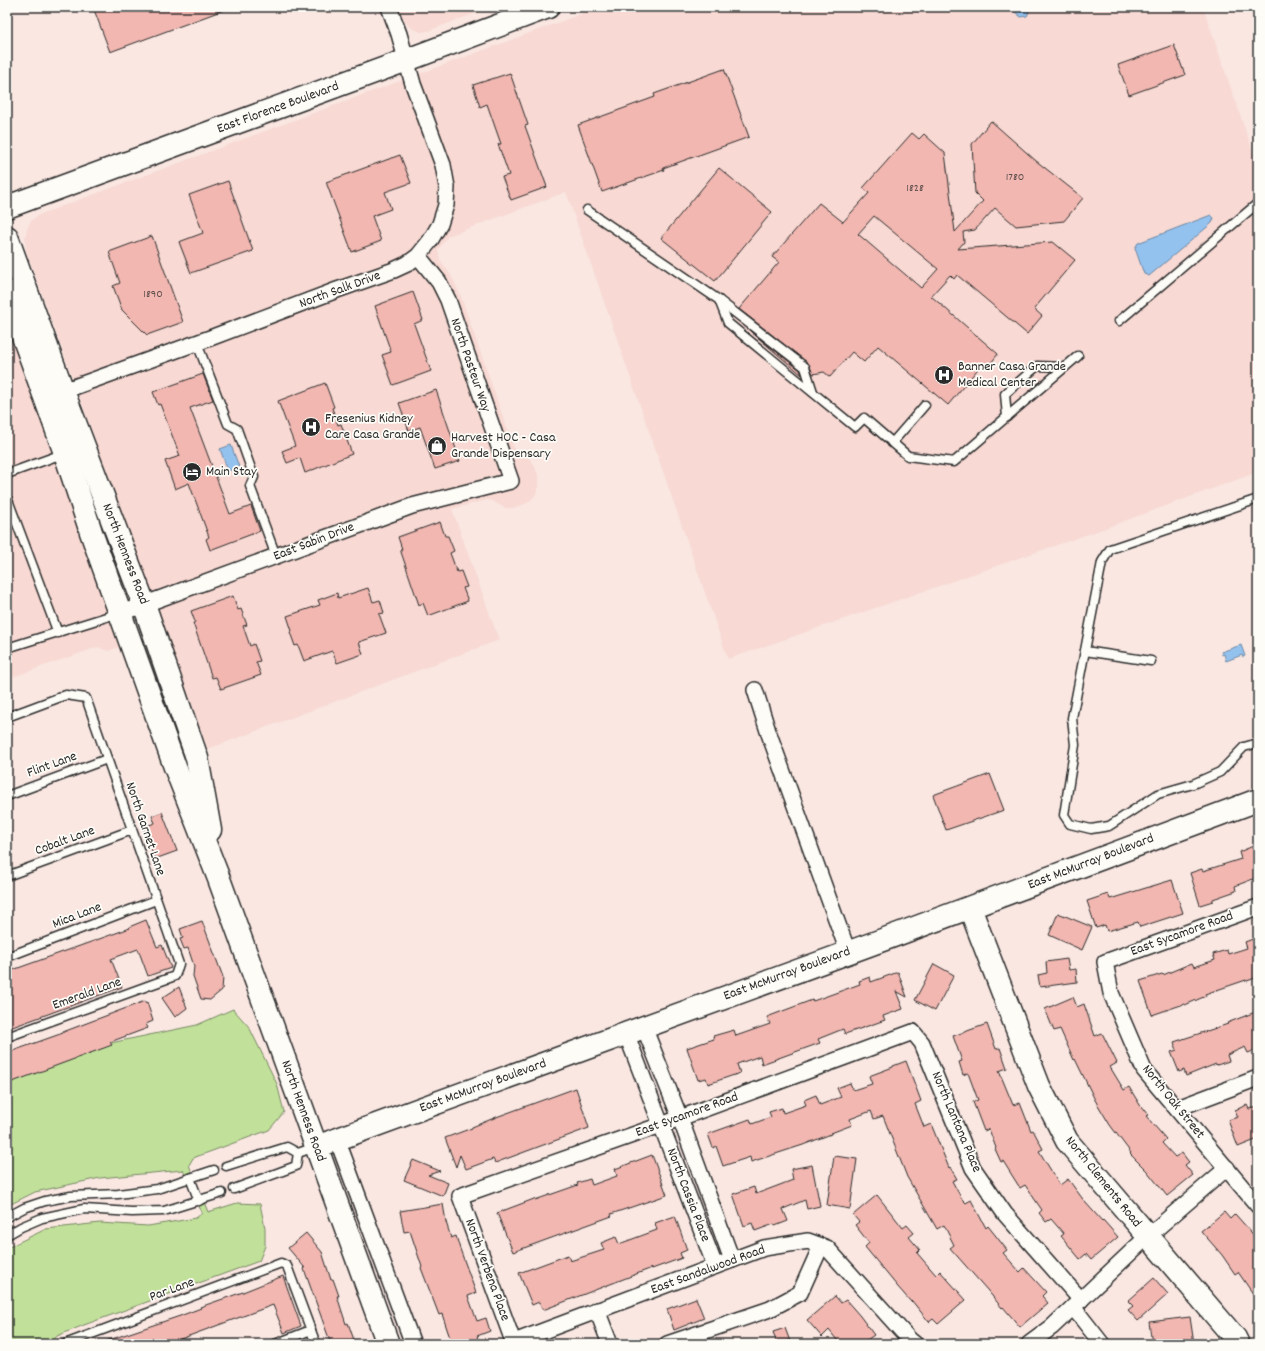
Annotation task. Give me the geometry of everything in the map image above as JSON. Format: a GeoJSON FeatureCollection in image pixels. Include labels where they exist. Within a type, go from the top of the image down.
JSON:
{"type":"FeatureCollection","features":[{"type":"Feature","properties":{"kind":"street","name":"North Salk Drive"},"geometry":{"type":"LineString","coordinates":[[63,391],[394,270],[407,264],[418,256],[430,241],[440,224],[446,205],[447,187],[442,165],[413,84],[407,60],[389,7]]}},
{"type":"Feature","properties":{"kind":"street","name":"East Florence Boulevard"},"geometry":{"type":"LineString","coordinates":[[7,207],[548,7]]}},
{"type":"Feature","properties":{"kind":"street","name":"North Henness Road"},"geometry":{"type":"LineString","coordinates":[[7,237],[63,391],[144,604],[197,758],[219,878]]}},
{"type":"Feature","properties":{"kind":"street","name":"North Pasteur Way"},"geometry":{"type":"LineString","coordinates":[[418,256],[439,282],[448,300],[511,481]]}},
{"type":"Feature","properties":{"kind":"street","name":"North Henness Road"},"geometry":{"type":"LineString","coordinates":[[7,292],[65,452],[91,532],[175,768],[219,878],[307,1150],[388,1344]]}},
{"type":"Feature","properties":{"kind":"street","name":"East Sabin Drive"},"geometry":{"type":"LineString","coordinates":[[121,613],[412,506],[511,481]]}},
{"type":"Feature","properties":{"kind":"street"},"geometry":{"type":"LineString","coordinates":[[754,690],[848,952]]}},
{"type":"Feature","properties":{"kind":"street","name":"East McMurray Boulevard"},"geometry":{"type":"LineString","coordinates":[[307,1150],[970,908],[1258,800]]}},
{"type":"Feature","properties":{"kind":"street","name":"East Sycamore Road"},"geometry":{"type":"LineString","coordinates":[[1105,962],[1258,906]]}},
{"type":"Feature","properties":{"kind":"street","name":"North Clements Road"},"geometry":{"type":"LineString","coordinates":[[970,908],[1039,1086],[1067,1141],[1236,1338],[1238,1344]]}},
{"type":"Feature","properties":{"kind":"street","name":"North Oak Street"},"geometry":{"type":"LineString","coordinates":[[1105,962],[1111,993],[1144,1070],[1178,1108],[1258,1206]]}},
{"type":"Feature","properties":{"kind":"street","name":"North Cassia Place"},"geometry":{"type":"LineString","coordinates":[[635,1030],[680,1118],[732,1260]]}},
{"type":"Feature","properties":{"kind":"street","name":"North Cassia Place"},"geometry":{"type":"LineString","coordinates":[[635,1030],[661,1125],[715,1266]]}},
{"type":"Feature","properties":{"kind":"street","name":"East Sycamore Road"},"geometry":{"type":"LineString","coordinates":[[460,1196],[661,1125],[913,1032]]}},
{"type":"Feature","properties":{"kind":"street","name":"North Lantana Place"},"geometry":{"type":"LineString","coordinates":[[913,1032],[922,1043],[973,1168],[1005,1214],[1077,1303],[1102,1344]]}},
{"type":"Feature","properties":{"kind":"street"},"geometry":{"type":"LineString","coordinates":[[1178,1108],[1258,1078]]}},
{"type":"Feature","properties":{"kind":"street"},"geometry":{"type":"LineString","coordinates":[[337,1139],[413,1344]]}},
{"type":"Feature","properties":{"kind":"street"},"geometry":{"type":"LineString","coordinates":[[1029,1344],[1052,1327],[1148,1236],[1227,1168]]}},
{"type":"Feature","properties":{"kind":"street","name":"North Verbena Place"},"geometry":{"type":"LineString","coordinates":[[460,1196],[514,1343]]}},
{"type":"Feature","properties":{"kind":"street","name":"East Sandalwood Road"},"geometry":{"type":"LineString","coordinates":[[514,1343],[597,1310],[764,1248],[808,1241],[827,1248],[915,1344]]}},
{"type":"Feature","properties":{"kind":"street"},"geometry":{"type":"LineString","coordinates":[[667,1344],[770,1309],[800,1293],[821,1246]]}},
{"type":"Feature","properties":{"kind":"street"},"geometry":{"type":"LineString","coordinates":[[597,1310],[610,1344]]}},
{"type":"Feature","properties":{"kind":"lane"},"geometry":{"type":"LineString","coordinates":[[1119,321],[1258,203]]}},
{"type":"Feature","properties":{"kind":"lane"},"geometry":{"type":"LineString","coordinates":[[587,210],[719,300],[805,367],[813,393]]}},
{"type":"Feature","properties":{"kind":"lane"},"geometry":{"type":"LineString","coordinates":[[719,300],[728,323],[855,427],[864,418],[908,456],[954,462],[1078,356]]}},
{"type":"Feature","properties":{"kind":"lane"},"geometry":{"type":"LineString","coordinates":[[196,343],[228,424],[237,429],[254,477],[250,486],[276,556]]}},
{"type":"Feature","properties":{"kind":"lane"},"geometry":{"type":"LineString","coordinates":[[1007,417],[1005,394],[1037,366],[1065,367]]}},
{"type":"Feature","properties":{"kind":"lane"},"geometry":{"type":"LineString","coordinates":[[892,443],[926,405]]}},
{"type":"Feature","properties":{"kind":"lane"},"geometry":{"type":"LineString","coordinates":[[7,474],[65,452]]}},
{"type":"Feature","properties":{"kind":"lane"},"geometry":{"type":"LineString","coordinates":[[7,499],[58,633]]}},
{"type":"Feature","properties":{"kind":"lane"},"geometry":{"type":"LineString","coordinates":[[1258,499],[1110,549],[1102,562],[1072,718],[1075,745],[1064,815],[1070,824],[1091,829],[1109,826],[1158,794],[1193,784],[1220,772],[1244,746],[1258,743]]}},
{"type":"Feature","properties":{"kind":"lane"},"geometry":{"type":"LineString","coordinates":[[7,648],[121,613]]}},
{"type":"Feature","properties":{"kind":"lane"},"geometry":{"type":"LineString","coordinates":[[1085,651],[1151,661]]}},
{"type":"Feature","properties":{"kind":"lane","name":"North Garnet Lane"},"geometry":{"type":"LineString","coordinates":[[7,717],[66,695],[86,698],[179,964],[175,976]]}},
{"type":"Feature","properties":{"kind":"lane","name":"Flint Lane"},"geometry":{"type":"LineString","coordinates":[[7,796],[107,759]]}},
{"type":"Feature","properties":{"kind":"lane","name":"Cobalt Lane"},"geometry":{"type":"LineString","coordinates":[[7,876],[132,830]]}},
{"type":"Feature","properties":{"kind":"lane","name":"Mica Lane"},"geometry":{"type":"LineString","coordinates":[[7,957],[156,900]]}},
{"type":"Feature","properties":{"kind":"lane","name":"Emerald Lane"},"geometry":{"type":"LineString","coordinates":[[7,1037],[175,976]]}},
{"type":"Feature","properties":{"kind":"lane"},"geometry":{"type":"LineString","coordinates":[[226,1166],[287,1147],[307,1150],[296,1166],[234,1189]]}},
{"type":"Feature","properties":{"kind":"lane"},"geometry":{"type":"LineString","coordinates":[[7,1217],[24,1208],[45,1201],[71,1196],[118,1194],[157,1189],[214,1170]]}},
{"type":"Feature","properties":{"kind":"lane"},"geometry":{"type":"LineString","coordinates":[[190,1178],[199,1201]]}},
{"type":"Feature","properties":{"kind":"lane"},"geometry":{"type":"LineString","coordinates":[[7,1235],[42,1218],[84,1209],[132,1212],[164,1211],[222,1193]]}},
{"type":"Feature","properties":{"kind":"lane","name":"Par Lane"},"geometry":{"type":"LineString","coordinates":[[65,1344],[281,1263],[287,1266],[311,1330]]}},
{"type":"Feature","properties":{"kind":"lane"},"geometry":{"type":"LineString","coordinates":[[275,1344],[311,1330],[316,1344]]}},
{"type":"Feature","properties":{"kind":"shaded area"},"geometry":{"type":"Polygon","coordinates":[[[399,7],[492,7],[428,31],[421,32],[413,29],[404,21],[399,7]]]}},
{"type":"Feature","properties":{"kind":"shaded area"},"geometry":{"type":"Polygon","coordinates":[[[600,7],[1203,7],[1258,167],[1258,472],[1100,530],[728,659],[566,192],[448,236],[438,250],[440,260],[451,275],[460,294],[514,448],[529,458],[534,464],[539,478],[537,492],[534,497],[527,503],[519,506],[505,508],[487,500],[452,509],[499,640],[208,749],[26,250],[25,237],[29,224],[34,218],[41,214],[600,7]]]}},
{"type":"Feature","properties":{"kind":"shaded area"},"geometry":{"type":"Polygon","coordinates":[[[7,324],[125,645],[108,651],[98,647],[7,679],[7,324]]]}},
{"type":"Feature","properties":{"kind":"green space"},"geometry":{"type":"Polygon","coordinates":[[[233,1009],[249,1027],[277,1084],[284,1112],[269,1130],[193,1158],[189,1165],[208,1212],[237,1203],[260,1204],[265,1228],[265,1246],[259,1261],[84,1325],[57,1336],[50,1344],[7,1344],[7,1248],[46,1229],[100,1223],[148,1226],[196,1218],[202,1213],[183,1170],[100,1178],[35,1192],[7,1206],[7,1082],[106,1044],[197,1025],[233,1009]]]}},
{"type":"Feature","properties":{"kind":"water"},"geometry":{"type":"Polygon","coordinates":[[[1009,7],[1028,7],[1029,12],[1027,16],[1021,17],[1009,7]]]}},
{"type":"Feature","properties":{"kind":"water"},"geometry":{"type":"Polygon","coordinates":[[[1211,215],[1214,218],[1212,223],[1149,276],[1144,274],[1135,248],[1138,243],[1211,215]]]}},
{"type":"Feature","properties":{"kind":"water"},"geometry":{"type":"Polygon","coordinates":[[[231,445],[239,467],[228,471],[220,449],[231,445]]]}},
{"type":"Feature","properties":{"kind":"water"},"geometry":{"type":"Polygon","coordinates":[[[1241,645],[1245,656],[1243,657],[1242,655],[1226,661],[1224,654],[1222,655],[1221,652],[1241,645]]]}},
{"type":"Feature","properties":{"kind":"building"},"geometry":{"type":"Polygon","coordinates":[[[93,7],[229,7],[229,8],[110,52],[93,7]]]}},
{"type":"Feature","properties":{"kind":"building"},"geometry":{"type":"Polygon","coordinates":[[[1174,45],[1185,75],[1129,95],[1118,65],[1174,45]]]}},
{"type":"Feature","properties":{"kind":"building"},"geometry":{"type":"Polygon","coordinates":[[[724,69],[749,137],[602,192],[578,125],[655,97],[654,94],[724,69]]]}},
{"type":"Feature","properties":{"kind":"building"},"geometry":{"type":"Polygon","coordinates":[[[510,73],[528,125],[525,126],[547,187],[511,200],[502,177],[509,175],[498,144],[501,144],[487,104],[480,107],[473,85],[510,73]]]}},
{"type":"Feature","properties":{"kind":"building"},"geometry":{"type":"Polygon","coordinates":[[[991,121],[1035,160],[1083,198],[1064,221],[1016,226],[995,208],[975,230],[963,232],[964,242],[958,249],[1053,242],[1075,260],[1034,309],[1042,316],[1027,334],[957,275],[954,279],[950,275],[931,296],[998,354],[987,368],[982,364],[948,405],[878,346],[864,362],[852,352],[830,377],[824,372],[813,374],[808,363],[739,309],[779,262],[772,257],[819,203],[843,222],[869,193],[863,188],[912,133],[919,139],[924,134],[945,153],[955,232],[983,201],[975,193],[972,144],[991,121]],[[874,216],[858,234],[921,288],[938,269],[874,216]]]}},
{"type":"Feature","properties":{"kind":"building"},"geometry":{"type":"Polygon","coordinates":[[[400,155],[411,183],[385,192],[391,209],[372,216],[381,241],[352,252],[326,182],[400,155]]]}},
{"type":"Feature","properties":{"kind":"building"},"geometry":{"type":"Polygon","coordinates":[[[719,168],[772,212],[715,281],[661,238],[719,168]]]}},
{"type":"Feature","properties":{"kind":"building"},"geometry":{"type":"Polygon","coordinates":[[[228,181],[253,251],[191,273],[179,242],[203,233],[189,195],[228,181]]]}},
{"type":"Feature","properties":{"kind":"building"},"geometry":{"type":"Polygon","coordinates":[[[152,236],[183,322],[147,335],[122,310],[113,286],[120,283],[109,252],[152,236]]]}},
{"type":"Feature","properties":{"kind":"building"},"geometry":{"type":"Polygon","coordinates":[[[413,292],[423,320],[414,324],[431,371],[393,385],[382,355],[391,352],[375,306],[413,292]]]}},
{"type":"Feature","properties":{"kind":"building"},"geometry":{"type":"Polygon","coordinates":[[[750,331],[800,370],[802,375],[750,331]]]}},
{"type":"Feature","properties":{"kind":"building","name":"Main Stay"},"geometry":{"type":"Polygon","coordinates":[[[203,374],[213,400],[190,408],[230,514],[251,506],[260,531],[210,550],[206,539],[209,537],[189,483],[175,489],[165,461],[180,456],[160,404],[158,405],[153,392],[203,374]]]}},
{"type":"Feature","properties":{"kind":"building"},"geometry":{"type":"Polygon","coordinates":[[[325,383],[334,407],[332,408],[338,425],[341,424],[352,454],[305,473],[300,458],[287,463],[282,451],[295,446],[278,401],[325,383]]]}},
{"type":"Feature","properties":{"kind":"building"},"geometry":{"type":"Polygon","coordinates":[[[436,390],[460,461],[435,469],[420,427],[409,431],[399,403],[436,390]]]}},
{"type":"Feature","properties":{"kind":"building"},"geometry":{"type":"Polygon","coordinates":[[[440,522],[445,536],[448,536],[454,551],[450,553],[457,572],[461,571],[467,587],[463,588],[468,601],[428,616],[423,603],[419,605],[400,549],[402,549],[398,537],[440,522]]]}},
{"type":"Feature","properties":{"kind":"building"},"geometry":{"type":"Polygon","coordinates":[[[368,588],[373,602],[380,600],[384,613],[379,614],[386,633],[359,642],[363,654],[337,663],[332,651],[304,661],[298,645],[295,646],[290,632],[292,631],[287,616],[320,605],[318,600],[337,593],[338,598],[368,588]]]}},
{"type":"Feature","properties":{"kind":"building"},"geometry":{"type":"Polygon","coordinates":[[[233,596],[238,610],[241,609],[247,625],[243,626],[250,646],[254,644],[260,661],[256,662],[261,675],[221,689],[216,677],[212,678],[193,623],[195,622],[191,611],[233,596]]]}},
{"type":"Feature","properties":{"kind":"building"},"geometry":{"type":"Polygon","coordinates":[[[990,774],[1004,810],[946,830],[933,795],[990,774]]]}},
{"type":"Feature","properties":{"kind":"building"},"geometry":{"type":"Polygon","coordinates":[[[162,812],[177,851],[155,859],[143,827],[155,823],[152,816],[162,812]]]}},
{"type":"Feature","properties":{"kind":"building"},"geometry":{"type":"Polygon","coordinates":[[[1258,844],[1258,877],[1235,886],[1236,891],[1200,905],[1190,873],[1202,869],[1203,871],[1241,859],[1239,852],[1258,844]]]}},
{"type":"Feature","properties":{"kind":"building"},"geometry":{"type":"Polygon","coordinates":[[[1172,880],[1183,913],[1140,927],[1138,922],[1107,931],[1105,925],[1096,928],[1087,901],[1108,894],[1110,899],[1172,880]]]}},
{"type":"Feature","properties":{"kind":"building"},"geometry":{"type":"Polygon","coordinates":[[[1058,913],[1092,927],[1082,950],[1049,935],[1058,913]]]}},
{"type":"Feature","properties":{"kind":"building"},"geometry":{"type":"Polygon","coordinates":[[[146,920],[157,947],[162,945],[171,968],[148,976],[138,949],[111,959],[122,987],[7,1029],[7,972],[130,928],[129,927],[146,920]]]}},
{"type":"Feature","properties":{"kind":"building"},"geometry":{"type":"Polygon","coordinates":[[[202,921],[223,977],[222,990],[210,1000],[201,999],[193,976],[194,966],[188,948],[184,949],[180,939],[183,938],[180,929],[202,921]]]}},
{"type":"Feature","properties":{"kind":"building"},"geometry":{"type":"Polygon","coordinates":[[[1258,937],[1258,977],[1205,994],[1206,996],[1185,1005],[1184,1004],[1152,1015],[1140,981],[1162,974],[1163,975],[1192,963],[1194,967],[1215,960],[1213,954],[1227,950],[1228,954],[1247,948],[1245,942],[1258,937]]]}},
{"type":"Feature","properties":{"kind":"building"},"geometry":{"type":"Polygon","coordinates":[[[1067,959],[1069,970],[1076,969],[1077,982],[1040,987],[1038,975],[1047,973],[1046,962],[1067,959]]]}},
{"type":"Feature","properties":{"kind":"building"},"geometry":{"type":"Polygon","coordinates":[[[934,964],[954,975],[935,1011],[915,1000],[934,964]]]}},
{"type":"Feature","properties":{"kind":"building"},"geometry":{"type":"Polygon","coordinates":[[[898,972],[907,997],[896,991],[903,1009],[883,1016],[885,1020],[845,1034],[843,1029],[818,1039],[820,1043],[762,1064],[760,1056],[737,1064],[740,1073],[708,1084],[706,1078],[698,1080],[687,1048],[714,1039],[713,1036],[734,1030],[736,1036],[770,1024],[767,1017],[860,984],[859,981],[870,977],[871,982],[898,972]]]}},
{"type":"Feature","properties":{"kind":"building"},"geometry":{"type":"Polygon","coordinates":[[[179,987],[187,1008],[175,1017],[162,998],[179,987]]]}},
{"type":"Feature","properties":{"kind":"building"},"geometry":{"type":"Polygon","coordinates":[[[1073,997],[1077,1007],[1084,1004],[1095,1036],[1102,1033],[1117,1063],[1110,1067],[1124,1090],[1129,1087],[1148,1115],[1146,1116],[1166,1139],[1162,1143],[1175,1157],[1182,1153],[1189,1162],[1185,1165],[1193,1175],[1167,1196],[1147,1171],[1130,1154],[1131,1153],[1110,1125],[1095,1100],[1075,1059],[1074,1060],[1060,1029],[1054,1031],[1045,1009],[1073,997]]]}},
{"type":"Feature","properties":{"kind":"building"},"geometry":{"type":"Polygon","coordinates":[[[145,1001],[145,1003],[147,1002],[153,1021],[146,1024],[148,1028],[110,1042],[112,1045],[7,1084],[7,1053],[145,1001]]]}},
{"type":"Feature","properties":{"kind":"building"},"geometry":{"type":"Polygon","coordinates":[[[1258,1011],[1258,1049],[1248,1053],[1245,1047],[1227,1055],[1229,1061],[1216,1064],[1186,1076],[1184,1070],[1179,1072],[1171,1052],[1177,1050],[1174,1042],[1228,1024],[1227,1023],[1258,1011]]]}},
{"type":"Feature","properties":{"kind":"building"},"geometry":{"type":"Polygon","coordinates":[[[987,1024],[996,1049],[1000,1048],[1007,1068],[999,1071],[1013,1105],[1020,1103],[1031,1131],[1033,1130],[1043,1149],[1039,1151],[1060,1185],[1068,1179],[1085,1202],[1118,1237],[1091,1260],[1086,1254],[1080,1259],[1061,1236],[1064,1234],[1051,1219],[1046,1222],[1039,1213],[1042,1210],[1025,1185],[1020,1188],[1003,1161],[1001,1162],[989,1129],[984,1131],[973,1102],[978,1100],[968,1073],[963,1075],[959,1062],[962,1061],[953,1036],[987,1024]]]}},
{"type":"Feature","properties":{"kind":"building"},"geometry":{"type":"Polygon","coordinates":[[[906,1061],[921,1101],[915,1104],[924,1127],[931,1124],[949,1168],[950,1167],[957,1179],[952,1181],[962,1199],[966,1203],[971,1200],[986,1228],[988,1226],[1007,1250],[1003,1253],[1020,1272],[1024,1268],[1046,1292],[1042,1296],[1048,1303],[1020,1327],[950,1248],[954,1245],[944,1225],[937,1229],[907,1177],[883,1116],[874,1119],[871,1111],[850,1119],[852,1125],[831,1134],[751,1162],[750,1157],[723,1166],[716,1146],[713,1148],[708,1134],[750,1119],[752,1124],[771,1117],[769,1112],[782,1108],[783,1113],[806,1105],[804,1100],[816,1095],[820,1105],[841,1097],[837,1088],[850,1083],[853,1090],[872,1084],[869,1076],[906,1061]]]}},
{"type":"Feature","properties":{"kind":"building"},"geometry":{"type":"Polygon","coordinates":[[[576,1088],[589,1128],[495,1163],[493,1159],[466,1169],[460,1155],[456,1167],[445,1138],[499,1116],[576,1088]]]}},
{"type":"Feature","properties":{"kind":"building"},"geometry":{"type":"Polygon","coordinates":[[[1247,1105],[1249,1109],[1258,1107],[1258,1139],[1238,1147],[1228,1120],[1238,1117],[1235,1110],[1247,1105]]]}},
{"type":"Feature","properties":{"kind":"building"},"geometry":{"type":"Polygon","coordinates":[[[652,1155],[667,1195],[611,1214],[612,1216],[513,1252],[497,1213],[578,1185],[577,1183],[590,1179],[592,1185],[617,1176],[615,1169],[652,1155]]]}},
{"type":"Feature","properties":{"kind":"building"},"geometry":{"type":"Polygon","coordinates":[[[834,1156],[857,1159],[850,1209],[827,1205],[834,1156]]]}},
{"type":"Feature","properties":{"kind":"building"},"geometry":{"type":"Polygon","coordinates":[[[413,1160],[440,1171],[428,1175],[448,1183],[443,1196],[404,1180],[413,1160]]]}},
{"type":"Feature","properties":{"kind":"building"},"geometry":{"type":"Polygon","coordinates":[[[812,1165],[820,1206],[807,1209],[805,1200],[783,1209],[788,1221],[755,1231],[752,1223],[744,1226],[733,1194],[754,1187],[756,1194],[793,1180],[791,1169],[812,1165]]]}},
{"type":"Feature","properties":{"kind":"building"},"geometry":{"type":"Polygon","coordinates":[[[877,1195],[903,1228],[907,1225],[914,1233],[909,1237],[920,1250],[917,1253],[936,1275],[940,1271],[966,1300],[938,1324],[933,1319],[929,1322],[865,1247],[869,1243],[855,1225],[859,1222],[853,1215],[877,1195]]]}},
{"type":"Feature","properties":{"kind":"building"},"geometry":{"type":"Polygon","coordinates":[[[443,1204],[446,1222],[451,1238],[456,1236],[476,1293],[468,1296],[477,1321],[486,1318],[490,1331],[477,1336],[480,1344],[452,1344],[442,1314],[439,1315],[421,1268],[422,1267],[410,1231],[404,1232],[400,1211],[443,1204]]]}},
{"type":"Feature","properties":{"kind":"building"},"geometry":{"type":"Polygon","coordinates":[[[1224,1212],[1230,1219],[1235,1214],[1258,1240],[1258,1301],[1238,1272],[1235,1274],[1222,1255],[1201,1231],[1224,1212]]]}},
{"type":"Feature","properties":{"kind":"building"},"geometry":{"type":"Polygon","coordinates":[[[675,1216],[687,1250],[680,1253],[682,1258],[543,1310],[539,1302],[532,1305],[519,1273],[568,1255],[570,1261],[604,1250],[601,1243],[616,1237],[619,1244],[657,1230],[655,1223],[675,1216]]]}},
{"type":"Feature","properties":{"kind":"building"},"geometry":{"type":"Polygon","coordinates":[[[306,1233],[322,1252],[331,1280],[333,1279],[339,1296],[337,1296],[346,1324],[348,1323],[354,1340],[344,1344],[331,1344],[304,1269],[305,1268],[288,1248],[306,1233]]]}},
{"type":"Feature","properties":{"kind":"building"},"geometry":{"type":"Polygon","coordinates":[[[283,1276],[301,1326],[284,1333],[273,1305],[167,1344],[104,1344],[103,1342],[180,1316],[283,1276]]]}},
{"type":"Feature","properties":{"kind":"building"},"geometry":{"type":"Polygon","coordinates":[[[1154,1278],[1168,1294],[1138,1321],[1128,1310],[1133,1306],[1128,1301],[1154,1278]]]}},
{"type":"Feature","properties":{"kind":"building"},"geometry":{"type":"Polygon","coordinates":[[[835,1296],[841,1303],[846,1300],[874,1335],[861,1344],[840,1344],[829,1330],[822,1337],[807,1320],[835,1296]]]}},
{"type":"Feature","properties":{"kind":"building"},"geometry":{"type":"Polygon","coordinates":[[[696,1298],[704,1318],[674,1330],[667,1309],[696,1298]]]}},
{"type":"Feature","properties":{"kind":"building"},"geometry":{"type":"Polygon","coordinates":[[[1190,1317],[1194,1344],[1152,1344],[1149,1322],[1190,1317]]]}},
{"type":"Feature","properties":{"kind":"building"},"geometry":{"type":"Polygon","coordinates":[[[785,1328],[791,1344],[777,1344],[773,1332],[785,1328]]]}},
{"type":"Feature","properties":{"kind":"place","name":"Banner Casa Grande Medical Center"},"geometry":{"type":"Point","coordinates":[944,375]}},
{"type":"Feature","properties":{"kind":"place","name":"Fresenius Kidney Care Casa Grande"},"geometry":{"type":"Point","coordinates":[311,427]}},
{"type":"Feature","properties":{"kind":"place","name":"Harvest HOC - Casa Grande Dispensary"},"geometry":{"type":"Point","coordinates":[437,446]}},
{"type":"Feature","properties":{"kind":"place","name":"Main Stay"},"geometry":{"type":"Point","coordinates":[192,472]}}]}
